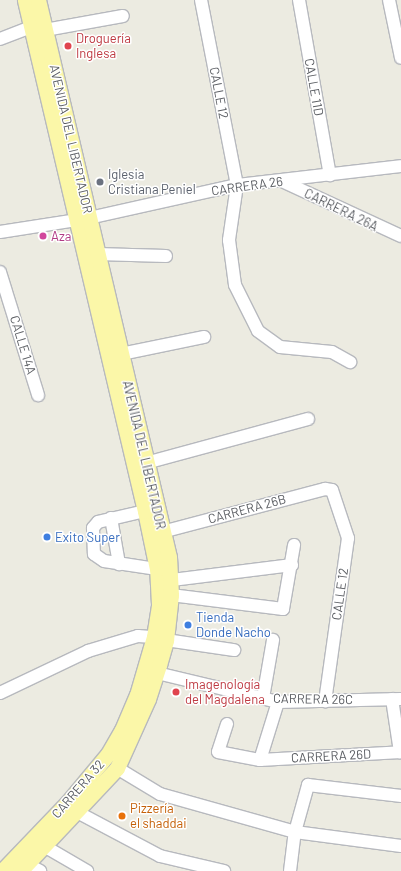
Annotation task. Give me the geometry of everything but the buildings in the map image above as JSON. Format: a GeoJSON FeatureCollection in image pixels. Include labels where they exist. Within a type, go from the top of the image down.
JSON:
{"type":"FeatureCollection","features":[{"type":"Feature","properties":{"kind":"main road","name":"AVENIDA DEL LIBERTADOR"},"geometry":{"type":"LineString","coordinates":[[25,0],[38,28],[82,219],[145,511],[157,569],[160,638],[157,672],[133,736],[117,768],[44,846],[29,869]]}},
{"type":"Feature","properties":{"kind":"main road","name":"AVENIDA DEL LIBERTADOR"},"geometry":{"type":"LineString","coordinates":[[38,0],[38,28]]}},
{"type":"Feature","properties":{"kind":"main road","name":"AVENIDA DEL LIBERTADOR"},"geometry":{"type":"LineString","coordinates":[[82,219],[98,254],[172,580],[171,595],[160,638],[137,694]]}},
{"type":"Feature","properties":{"kind":"main road","name":"CARRERA 32"},"geometry":{"type":"LineString","coordinates":[[2,871],[68,802],[108,754],[137,694]]}},
{"type":"Feature","properties":{"kind":"street","name":"CALLE 12"},"geometry":{"type":"LineString","coordinates":[[202,0],[237,186],[229,240],[234,285],[258,331],[280,347],[332,352],[350,362]]}},
{"type":"Feature","properties":{"kind":"street","name":"CALLE 11D"},"geometry":{"type":"LineString","coordinates":[[301,0],[330,175]]}},
{"type":"Feature","properties":{"kind":"street"},"geometry":{"type":"LineString","coordinates":[[389,0],[401,58]]}},
{"type":"Feature","properties":{"kind":"street"},"geometry":{"type":"LineString","coordinates":[[0,39],[38,28],[124,16]]}},
{"type":"Feature","properties":{"kind":"street","name":"CARRERA 26"},"geometry":{"type":"LineString","coordinates":[[0,232],[82,219],[237,186],[401,166]]}},
{"type":"Feature","properties":{"kind":"street","name":"CARRERA 26A"},"geometry":{"type":"LineString","coordinates":[[282,181],[389,232],[401,236]]}},
{"type":"Feature","properties":{"kind":"street"},"geometry":{"type":"LineString","coordinates":[[98,254],[166,256]]}},
{"type":"Feature","properties":{"kind":"street","name":"CALLE 14A"},"geometry":{"type":"LineString","coordinates":[[0,272],[38,395]]}},
{"type":"Feature","properties":{"kind":"street"},"geometry":{"type":"LineString","coordinates":[[121,354],[204,337]]}},
{"type":"Feature","properties":{"kind":"street"},"geometry":{"type":"LineString","coordinates":[[146,463],[308,418]]}},
{"type":"Feature","properties":{"kind":"street","name":"CARRERA 26B"},"geometry":{"type":"LineString","coordinates":[[162,532],[325,489],[332,490]]}},
{"type":"Feature","properties":{"kind":"street","name":"CALLE 12"},"geometry":{"type":"LineString","coordinates":[[325,701],[348,538],[332,490]]}},
{"type":"Feature","properties":{"kind":"street"},"geometry":{"type":"LineString","coordinates":[[145,511],[98,522],[93,528],[94,554],[104,561],[157,569]]}},
{"type":"Feature","properties":{"kind":"street"},"geometry":{"type":"LineString","coordinates":[[111,518],[119,564]]}},
{"type":"Feature","properties":{"kind":"street"},"geometry":{"type":"LineString","coordinates":[[171,595],[283,609],[292,565],[294,545]]}},
{"type":"Feature","properties":{"kind":"street"},"geometry":{"type":"LineString","coordinates":[[172,580],[292,565]]}},
{"type":"Feature","properties":{"kind":"street"},"geometry":{"type":"LineString","coordinates":[[0,693],[88,651],[138,636],[234,650]]}},
{"type":"Feature","properties":{"kind":"street"},"geometry":{"type":"LineString","coordinates":[[263,698],[273,640]]}},
{"type":"Feature","properties":{"kind":"street","name":"CARRERA 26C"},"geometry":{"type":"LineString","coordinates":[[157,672],[278,702],[396,699]]}},
{"type":"Feature","properties":{"kind":"street"},"geometry":{"type":"LineString","coordinates":[[396,699],[400,752]]}},
{"type":"Feature","properties":{"kind":"street"},"geometry":{"type":"LineString","coordinates":[[260,760],[278,702]]}},
{"type":"Feature","properties":{"kind":"street","name":"CARRERA 26D"},"geometry":{"type":"LineString","coordinates":[[227,724],[218,752],[260,760],[400,752]]}},
{"type":"Feature","properties":{"kind":"street"},"geometry":{"type":"LineString","coordinates":[[117,768],[160,794],[295,832],[401,846]]}},
{"type":"Feature","properties":{"kind":"street"},"geometry":{"type":"LineString","coordinates":[[290,871],[295,832],[308,784],[401,796]]}},
{"type":"Feature","properties":{"kind":"street"},"geometry":{"type":"LineString","coordinates":[[77,812],[160,856],[224,871]]}},
{"type":"Feature","properties":{"kind":"street"},"geometry":{"type":"LineString","coordinates":[[44,846],[87,871]]}},
{"type":"Feature","properties":{"kind":"place","name":"Droguería Inglesa"},"geometry":{"type":"Point","coordinates":[68,46]}},
{"type":"Feature","properties":{"kind":"place","name":"Iglesia Cristiana Peniel"},"geometry":{"type":"Point","coordinates":[100,182]}},
{"type":"Feature","properties":{"kind":"place","name":"Aza"},"geometry":{"type":"Point","coordinates":[43,236]}},
{"type":"Feature","properties":{"kind":"place","name":"Exito Super"},"geometry":{"type":"Point","coordinates":[47,537]}},
{"type":"Feature","properties":{"kind":"place","name":"Tienda Donde Nacho"},"geometry":{"type":"Point","coordinates":[188,625]}},
{"type":"Feature","properties":{"kind":"place","name":"Imagenología del Magdalena"},"geometry":{"type":"Point","coordinates":[176,692]}},
{"type":"Feature","properties":{"kind":"place","name":"Pizzería el shaddai"},"geometry":{"type":"Point","coordinates":[122,816]}}]}
